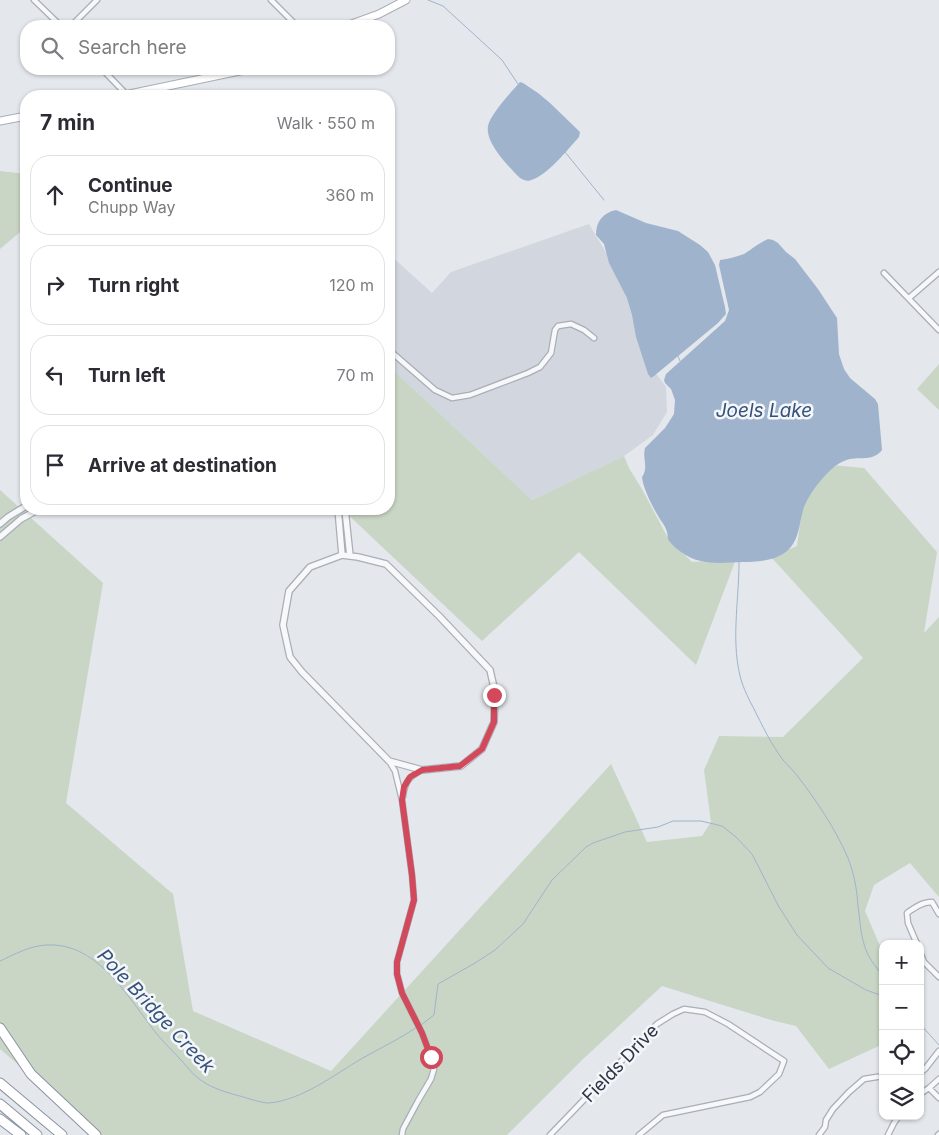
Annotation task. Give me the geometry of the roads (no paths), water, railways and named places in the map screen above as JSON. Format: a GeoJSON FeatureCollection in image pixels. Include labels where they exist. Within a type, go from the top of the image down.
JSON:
{"type":"FeatureCollection","features":[{"type":"Feature","properties":{"kind":"highway"},"geometry":{"type":"LineString","coordinates":[[0,1028],[31,1074],[96,1135]]}},
{"type":"Feature","properties":{"kind":"highway"},"geometry":{"type":"LineString","coordinates":[[0,1083],[62,1135]]}},
{"type":"Feature","properties":{"kind":"highway"},"geometry":{"type":"LineString","coordinates":[[0,1104],[37,1135]]}},
{"type":"Feature","properties":{"kind":"highway"},"geometry":{"type":"LineString","coordinates":[[0,1119],[21,1135]]}},
{"type":"Feature","properties":{"kind":"main road"},"geometry":{"type":"LineString","coordinates":[[362,20],[406,0]]}},
{"type":"Feature","properties":{"kind":"main road"},"geometry":{"type":"LineString","coordinates":[[153,90],[222,75]]}},
{"type":"Feature","properties":{"kind":"main road"},"geometry":{"type":"LineString","coordinates":[[0,121],[20,117]]}},
{"type":"Feature","properties":{"kind":"street"},"geometry":{"type":"LineString","coordinates":[[34,0],[55,20]]}},
{"type":"Feature","properties":{"kind":"street"},"geometry":{"type":"LineString","coordinates":[[77,20],[97,0]]}},
{"type":"Feature","properties":{"kind":"street"},"geometry":{"type":"LineString","coordinates":[[271,0],[291,20]]}},
{"type":"Feature","properties":{"kind":"street"},"geometry":{"type":"LineString","coordinates":[[107,75],[121,90]]}},
{"type":"Feature","properties":{"kind":"street"},"geometry":{"type":"LineString","coordinates":[[909,298],[939,272]]}},
{"type":"Feature","properties":{"kind":"street"},"geometry":{"type":"LineString","coordinates":[[884,273],[939,330]]}},
{"type":"Feature","properties":{"kind":"street"},"geometry":{"type":"LineString","coordinates":[[395,355],[435,390],[452,398],[470,395],[540,367],[551,353],[555,330],[558,326],[571,324],[584,330],[594,338]]}},
{"type":"Feature","properties":{"kind":"street"},"geometry":{"type":"LineString","coordinates":[[0,524],[20,510]]}},
{"type":"Feature","properties":{"kind":"street"},"geometry":{"type":"LineString","coordinates":[[0,537],[28,515]]}},
{"type":"Feature","properties":{"kind":"street"},"geometry":{"type":"LineString","coordinates":[[339,515],[342,555]]}},
{"type":"Feature","properties":{"kind":"street"},"geometry":{"type":"LineString","coordinates":[[346,515],[350,556]]}},
{"type":"Feature","properties":{"kind":"street"},"geometry":{"type":"LineString","coordinates":[[389,762],[422,770],[460,766],[482,749],[494,722],[495,692],[490,670],[386,564],[342,555],[310,567],[289,591],[283,625],[290,656],[302,672],[389,762],[396,777],[402,800],[414,900],[397,962],[397,974],[402,993],[422,1033],[434,1069],[403,1129],[402,1135]]}},
{"type":"Feature","properties":{"kind":"street"},"geometry":{"type":"LineString","coordinates":[[402,800],[404,787],[410,777],[422,770]]}},
{"type":"Feature","properties":{"kind":"street"},"geometry":{"type":"LineString","coordinates":[[915,940],[908,923],[907,913],[915,907],[932,902],[939,914]]}},
{"type":"Feature","properties":{"kind":"street"},"geometry":{"type":"LineString","coordinates":[[924,962],[939,977]]}},
{"type":"Feature","properties":{"kind":"street","name":"Fields Drive"},"geometry":{"type":"LineString","coordinates":[[550,1135],[657,1024],[684,1008],[705,1012],[728,1024],[784,1061],[779,1074],[760,1092],[750,1097],[663,1116],[639,1135]]}},
{"type":"Feature","properties":{"kind":"street"},"geometry":{"type":"LineString","coordinates":[[924,1071],[939,1051]]}},
{"type":"Feature","properties":{"kind":"street"},"geometry":{"type":"LineString","coordinates":[[819,1135],[833,1109],[849,1092],[864,1079],[879,1077]]}},
{"type":"Feature","properties":{"kind":"street"},"geometry":{"type":"LineString","coordinates":[[924,1091],[939,1079]]}},
{"type":"Feature","properties":{"kind":"street"},"geometry":{"type":"LineString","coordinates":[[929,1088],[939,1098]]}},
{"type":"Feature","properties":{"kind":"street"},"geometry":{"type":"LineString","coordinates":[[888,1135],[896,1120]]}},
{"type":"Feature","properties":{"kind":"water"},"geometry":{"type":"Polygon","coordinates":[[[520,82],[550,103],[580,132],[579,137],[550,168],[528,181],[520,178],[504,161],[490,140],[488,133],[488,126],[493,116],[520,82]]]}},
{"type":"Feature","properties":{"kind":"water"},"geometry":{"type":"Polygon","coordinates":[[[616,210],[646,223],[678,231],[708,252],[715,265],[725,307],[726,314],[718,323],[651,378],[636,337],[627,298],[609,263],[604,244],[596,235],[597,226],[601,218],[607,213],[616,210]]]}},
{"type":"Feature","properties":{"kind":"water","name":"Joels Lake"},"geometry":{"type":"Polygon","coordinates":[[[768,239],[778,243],[795,259],[837,318],[839,354],[844,369],[850,378],[875,399],[878,404],[882,450],[875,456],[844,461],[825,475],[806,502],[799,530],[794,542],[787,551],[771,559],[760,561],[703,562],[681,552],[668,540],[666,528],[650,500],[643,482],[645,448],[665,428],[674,414],[675,400],[671,389],[665,383],[666,374],[725,321],[729,310],[719,265],[720,260],[744,254],[768,239]]]}},
{"type":"Feature","properties":{"kind":"waterway"},"geometry":{"type":"LineString","coordinates":[[428,0],[443,6],[502,60],[518,84]]}},
{"type":"Feature","properties":{"kind":"waterway"},"geometry":{"type":"LineString","coordinates":[[565,152],[604,200]]}},
{"type":"Feature","properties":{"kind":"waterway"},"geometry":{"type":"LineString","coordinates":[[678,356],[680,361]]}},
{"type":"Feature","properties":{"kind":"waterway"},"geometry":{"type":"LineString","coordinates":[[739,562],[736,653],[742,683],[775,748],[818,804],[843,847],[854,876],[865,948],[879,971]]}},
{"type":"Feature","properties":{"kind":"waterway","name":"Pole Bridge Creek"},"geometry":{"type":"LineString","coordinates":[[421,1025],[434,1015],[438,984],[495,950],[523,924],[552,880],[586,847],[625,832],[658,827],[673,821],[701,821],[722,826],[736,837],[752,854],[779,907],[797,935],[828,968],[866,990],[879,995]]}},
{"type":"Feature","properties":{"kind":"waterway","name":"Pole Bridge Creek"},"geometry":{"type":"LineString","coordinates":[[0,961],[34,947],[46,945],[63,946],[79,951],[107,971],[157,1034],[195,1076],[221,1090],[265,1103],[281,1101],[305,1092],[417,1027]]}},
{"type":"Feature","properties":{"kind":"waterway","name":"Pole Bridge Creek"},"geometry":{"type":"LineString","coordinates":[[924,1028],[939,1045]]}}]}
